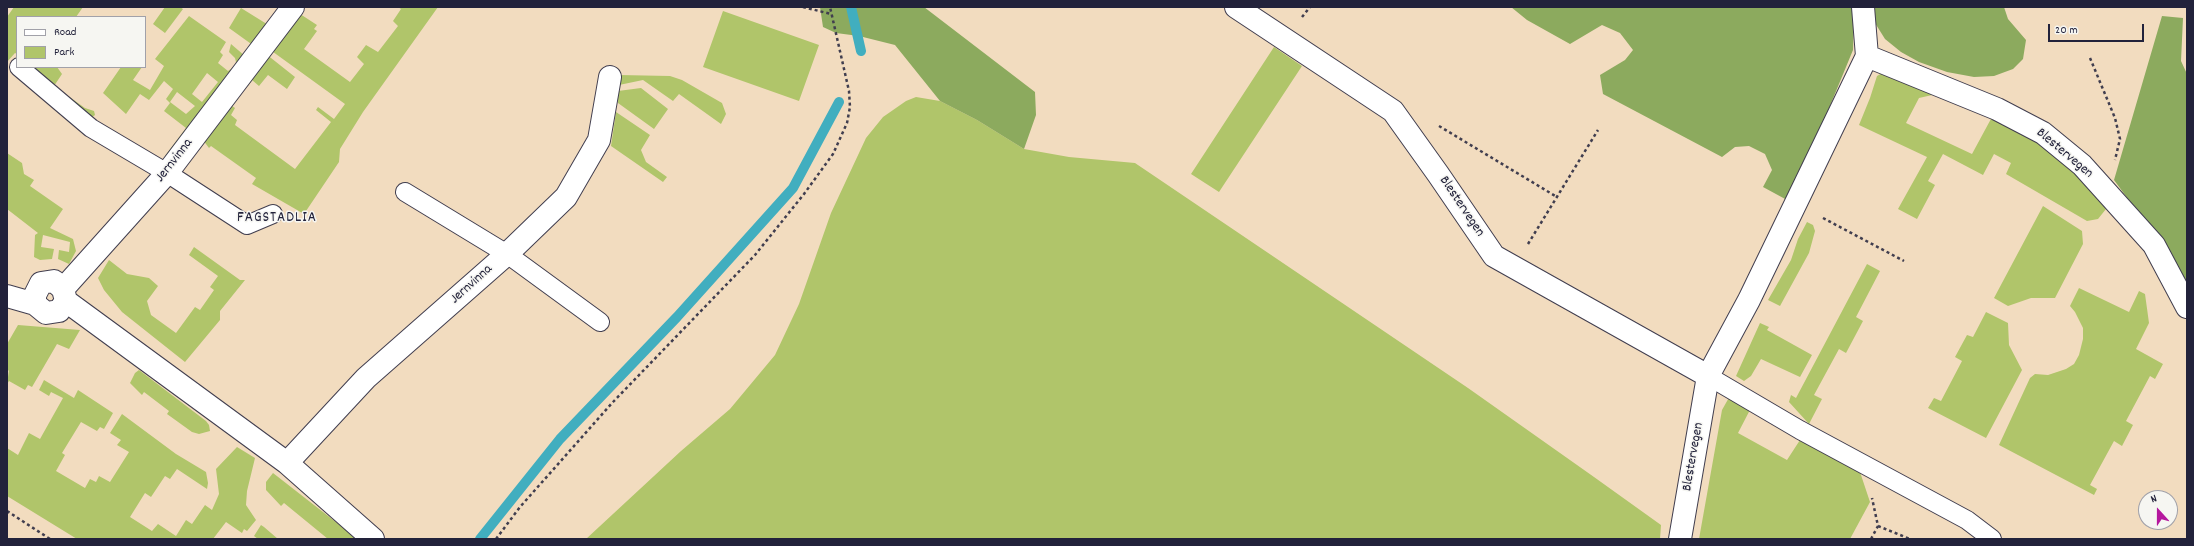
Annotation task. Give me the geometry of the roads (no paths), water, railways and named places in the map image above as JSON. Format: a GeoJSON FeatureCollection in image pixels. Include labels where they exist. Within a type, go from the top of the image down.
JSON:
{"type":"FeatureCollection","features":[{"type":"Feature","properties":{"kind":"street","name":"Jernvinna"},"geometry":{"type":"LineString","coordinates":[[7,296],[35,304],[46,313],[59,311],[65,295],[166,173],[293,7]]}},
{"type":"Feature","properties":{"kind":"street","name":"Blestervegen"},"geometry":{"type":"LineString","coordinates":[[1236,7],[1393,111],[1494,256],[1708,376]]}},
{"type":"Feature","properties":{"kind":"street"},"geometry":{"type":"LineString","coordinates":[[1863,7],[1867,56]]}},
{"type":"Feature","properties":{"kind":"street","name":"Blestervegen"},"geometry":{"type":"LineString","coordinates":[[1680,539],[1708,376],[1752,293],[1867,56],[1997,109],[2043,133],[2082,165],[2154,245],[2187,307]]}},
{"type":"Feature","properties":{"kind":"street","name":"Jernvinna"},"geometry":{"type":"LineString","coordinates":[[286,463],[366,378],[507,254],[566,197],[599,140],[610,78]]}},
{"type":"Feature","properties":{"kind":"street"},"geometry":{"type":"LineString","coordinates":[[65,295],[286,463],[373,539]]}},
{"type":"Feature","properties":{"kind":"lane"},"geometry":{"type":"LineString","coordinates":[[21,68],[91,128],[166,173],[247,226],[273,214]]}},
{"type":"Feature","properties":{"kind":"lane"},"geometry":{"type":"LineString","coordinates":[[405,192],[507,254],[600,322]]}},
{"type":"Feature","properties":{"kind":"lane"},"geometry":{"type":"LineString","coordinates":[[1708,376],[1800,430],[1967,520],[1992,539]]}},
{"type":"Feature","properties":{"kind":"waterway"},"geometry":{"type":"LineString","coordinates":[[851,7],[861,51]]}},
{"type":"Feature","properties":{"kind":"waterway"},"geometry":{"type":"LineString","coordinates":[[480,539],[560,439],[677,317],[793,188],[839,102]]}},
{"type":"Feature","properties":{"kind":"district","name":"FAGSTADLIA"},"geometry":{"type":"Point","coordinates":[277,219]}}]}
